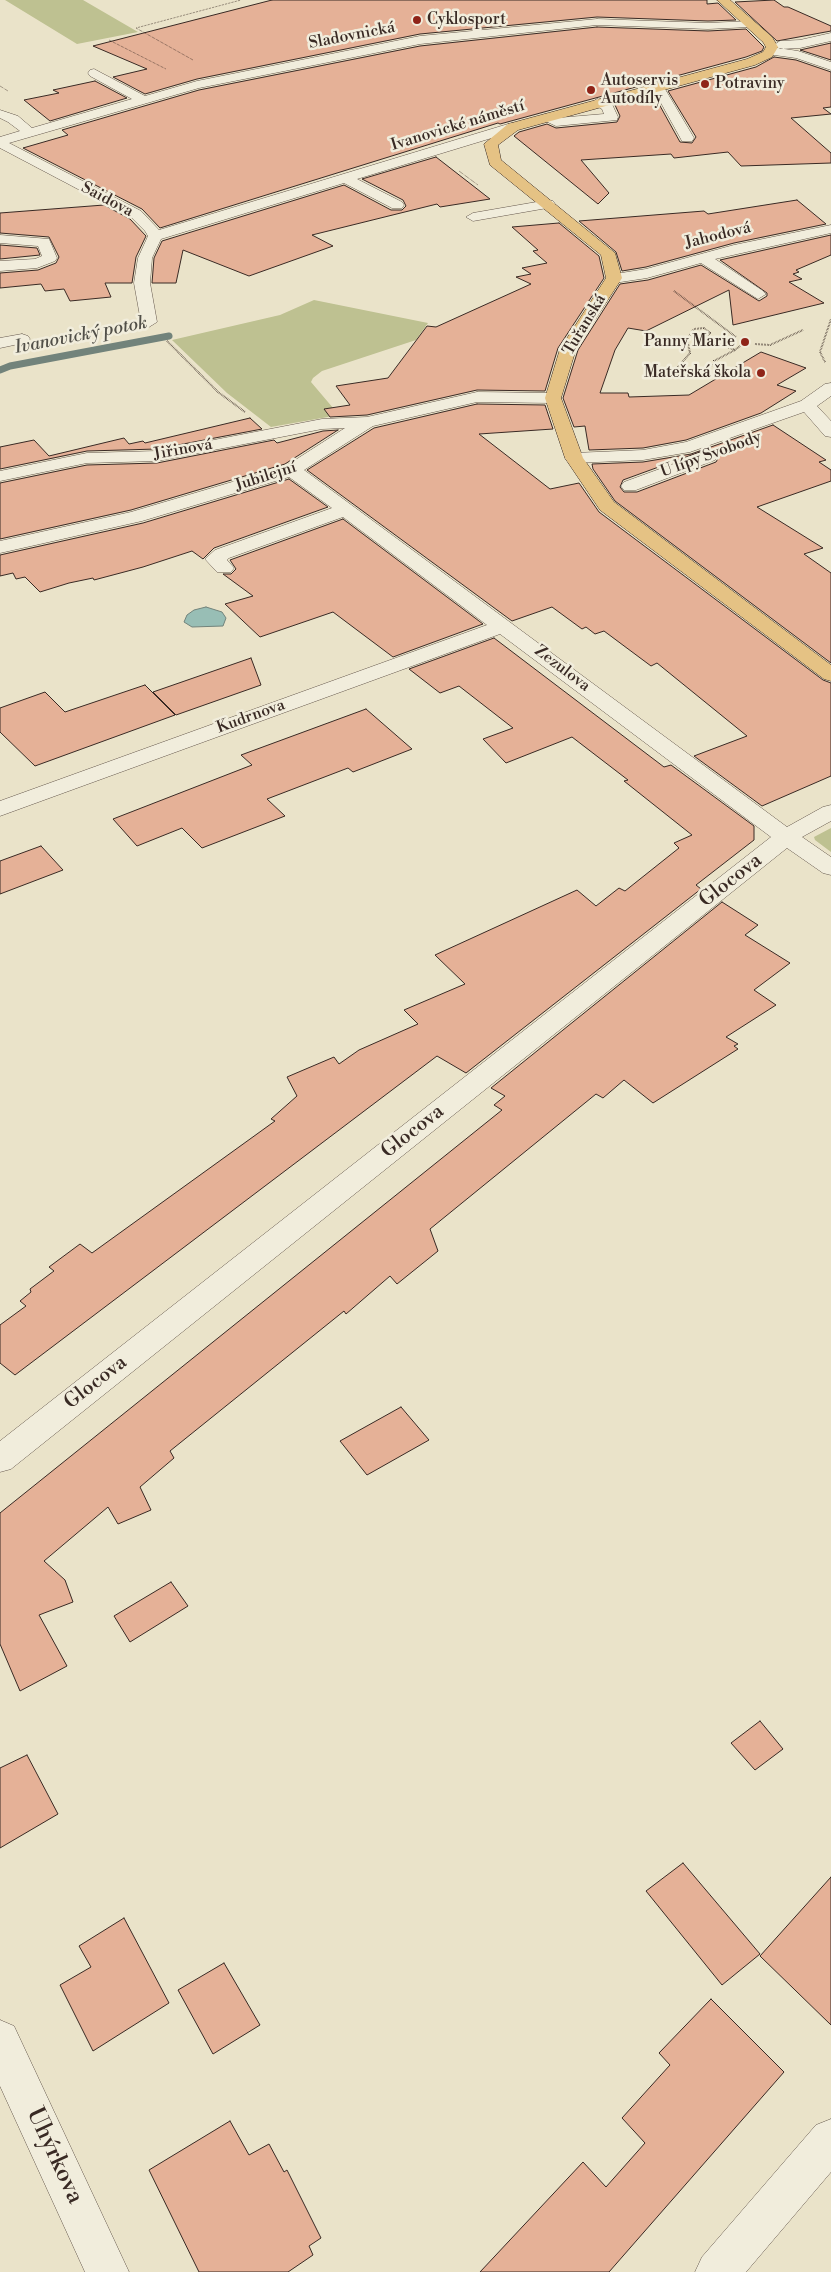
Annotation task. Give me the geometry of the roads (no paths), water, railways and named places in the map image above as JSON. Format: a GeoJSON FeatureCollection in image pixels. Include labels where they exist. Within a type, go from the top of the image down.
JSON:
{"type":"FeatureCollection","features":[{"type":"Feature","properties":{"kind":"main road"},"geometry":{"type":"LineString","coordinates":[[723,0],[750,24],[771,48]]}},
{"type":"Feature","properties":{"kind":"main road","name":"Ivanovické náměstí"},"geometry":{"type":"LineString","coordinates":[[513,127],[752,62],[765,56],[771,48]]}},
{"type":"Feature","properties":{"kind":"main road","name":"Tuřanská"},"geometry":{"type":"LineString","coordinates":[[513,127],[491,144],[495,162],[608,253],[614,278],[568,348],[553,398]]}},
{"type":"Feature","properties":{"kind":"main road"},"geometry":{"type":"LineString","coordinates":[[553,398],[574,458],[607,506],[831,675]]}},
{"type":"Feature","properties":{"kind":"street","name":"Sladovnická"},"geometry":{"type":"LineString","coordinates":[[0,142],[197,85],[420,40],[512,29],[597,22],[708,26],[750,24]]}},
{"type":"Feature","properties":{"kind":"street"},"geometry":{"type":"LineString","coordinates":[[771,48],[831,37]]}},
{"type":"Feature","properties":{"kind":"street"},"geometry":{"type":"LineString","coordinates":[[771,48],[831,66]]}},
{"type":"Feature","properties":{"kind":"street"},"geometry":{"type":"LineString","coordinates":[[94,73],[143,100]]}},
{"type":"Feature","properties":{"kind":"street"},"geometry":{"type":"LineString","coordinates":[[652,88],[661,92],[687,138]]}},
{"type":"Feature","properties":{"kind":"street"},"geometry":{"type":"LineString","coordinates":[[545,118],[556,122],[612,117],[607,107],[597,103]]}},
{"type":"Feature","properties":{"kind":"street"},"geometry":{"type":"LineString","coordinates":[[0,114],[13,119],[30,133]]}},
{"type":"Feature","properties":{"kind":"street","name":"Ivanovické náměstí"},"geometry":{"type":"LineString","coordinates":[[155,236],[513,127]]}},
{"type":"Feature","properties":{"kind":"street","name":"Saidova"},"geometry":{"type":"LineString","coordinates":[[0,142],[136,214],[152,229],[155,236]]}},
{"type":"Feature","properties":{"kind":"street"},"geometry":{"type":"LineString","coordinates":[[344,178],[397,205]]}},
{"type":"Feature","properties":{"kind":"street"},"geometry":{"type":"LineString","coordinates":[[473,217],[548,204]]}},
{"type":"Feature","properties":{"kind":"street","name":"Jahodová"},"geometry":{"type":"LineString","coordinates":[[614,278],[646,273],[702,257],[831,229]]}},
{"type":"Feature","properties":{"kind":"street"},"geometry":{"type":"LineString","coordinates":[[149,322],[142,283],[145,258],[155,236]]}},
{"type":"Feature","properties":{"kind":"street"},"geometry":{"type":"LineString","coordinates":[[0,239],[44,242],[50,258],[37,263],[0,266]]}},
{"type":"Feature","properties":{"kind":"street"},"geometry":{"type":"LineString","coordinates":[[702,257],[758,294]]}},
{"type":"Feature","properties":{"kind":"street"},"geometry":{"type":"LineString","coordinates":[[0,343],[22,339]]}},
{"type":"Feature","properties":{"kind":"street","name":"U lípy Svobody"},"geometry":{"type":"LineString","coordinates":[[574,458],[643,455],[690,447],[807,405],[831,388]]}},
{"type":"Feature","properties":{"kind":"street","name":"Jubilejní"},"geometry":{"type":"LineString","coordinates":[[0,547],[135,517],[292,470],[367,422],[477,397],[553,398]]}},
{"type":"Feature","properties":{"kind":"street"},"geometry":{"type":"LineString","coordinates":[[807,405],[831,432]]}},
{"type":"Feature","properties":{"kind":"street","name":"Jiřinová"},"geometry":{"type":"LineString","coordinates":[[0,476],[87,458],[157,456],[322,424],[367,422]]}},
{"type":"Feature","properties":{"kind":"street","name":"U lípy Svobody"},"geometry":{"type":"LineString","coordinates":[[630,486],[775,432],[758,423]]}},
{"type":"Feature","properties":{"kind":"street","name":"Zezulova"},"geometry":{"type":"LineString","coordinates":[[292,470],[786,837],[831,868]]}},
{"type":"Feature","properties":{"kind":"street"},"geometry":{"type":"LineString","coordinates":[[224,568],[216,559],[222,554],[345,510]]}},
{"type":"Feature","properties":{"kind":"street","name":"Kudrnova"},"geometry":{"type":"LineString","coordinates":[[0,809],[503,626]]}},
{"type":"Feature","properties":{"kind":"street","name":"Glocova"},"geometry":{"type":"LineString","coordinates":[[0,1459],[786,837],[831,812]]}},
{"type":"Feature","properties":{"kind":"street","name":"Uhýrkova"},"geometry":{"type":"LineString","coordinates":[[0,2040],[107,2272]]}},
{"type":"Feature","properties":{"kind":"street"},"geometry":{"type":"LineString","coordinates":[[717,2272],[831,2140]]}},
{"type":"Feature","properties":{"kind":"water"},"geometry":{"type":"Polygon","coordinates":[[[206,607],[222,612],[226,618],[223,626],[192,627],[184,622],[187,615],[194,610],[206,607]]]}},
{"type":"Feature","properties":{"kind":"waterway","name":"Ivanovický potok"},"geometry":{"type":"LineString","coordinates":[[0,370],[10,366],[169,336]]}},
{"type":"Feature","properties":{"kind":"place","name":"Cyklosport"},"geometry":{"type":"Point","coordinates":[417,20]}},
{"type":"Feature","properties":{"kind":"place","name":"Potraviny"},"geometry":{"type":"Point","coordinates":[705,84]}},
{"type":"Feature","properties":{"kind":"place","name":"Autoservis Autodíly"},"geometry":{"type":"Point","coordinates":[591,90]}},
{"type":"Feature","properties":{"kind":"place","name":"Panny Marie"},"geometry":{"type":"Point","coordinates":[745,342]}},
{"type":"Feature","properties":{"kind":"place","name":"Mateřská škola"},"geometry":{"type":"Point","coordinates":[761,373]}}]}
